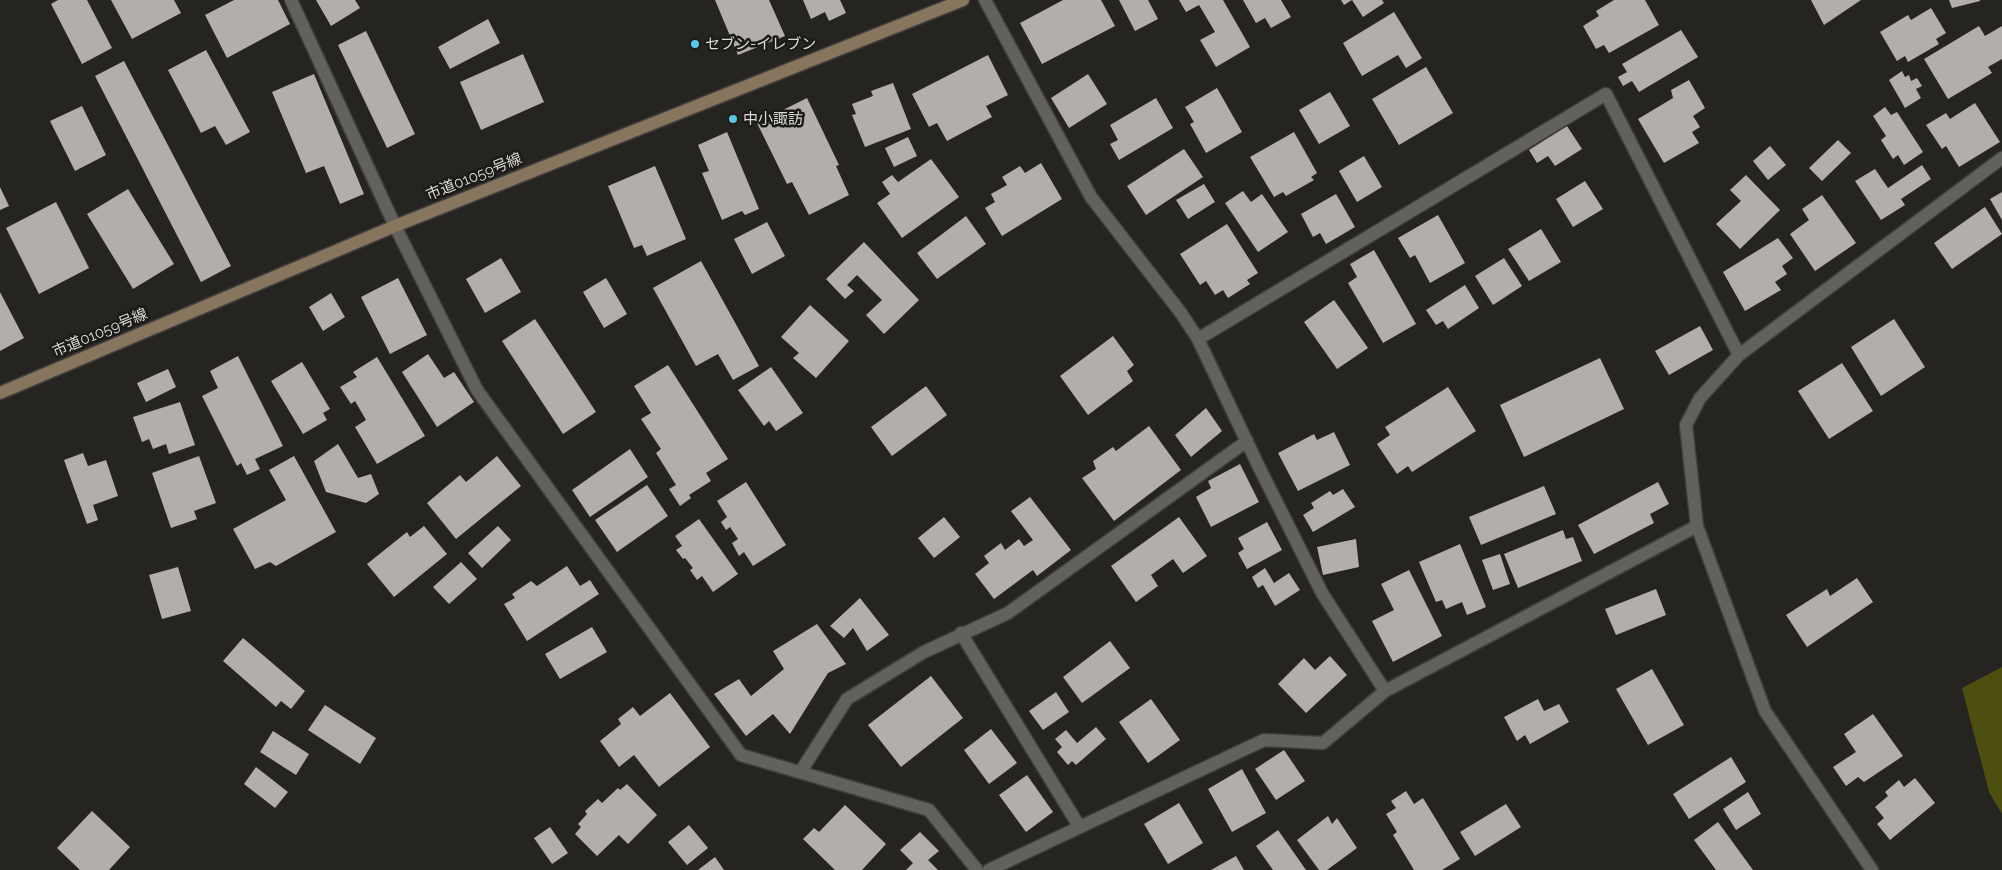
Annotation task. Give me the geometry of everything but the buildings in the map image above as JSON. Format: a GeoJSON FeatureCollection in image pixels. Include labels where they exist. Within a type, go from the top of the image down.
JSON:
{"type":"FeatureCollection","features":[{"type":"Feature","properties":{"kind":"street"},"geometry":{"type":"LineString","coordinates":[[291,0],[395,226],[478,390],[741,755],[929,810],[977,870]]}},
{"type":"Feature","properties":{"kind":"street","name":"市道01059号線"},"geometry":{"type":"LineString","coordinates":[[0,393],[395,226],[963,0]]}},
{"type":"Feature","properties":{"kind":"street"},"geometry":{"type":"LineString","coordinates":[[985,0],[1091,197],[1181,313],[1198,339],[1322,593],[1385,691]]}},
{"type":"Feature","properties":{"kind":"street"},"geometry":{"type":"LineString","coordinates":[[1198,339],[1606,94],[1739,355]]}},
{"type":"Feature","properties":{"kind":"street"},"geometry":{"type":"LineString","coordinates":[[1872,870],[1765,711],[1696,526],[1686,425],[1700,398],[1739,355],[2002,158]]}},
{"type":"Feature","properties":{"kind":"street"},"geometry":{"type":"LineString","coordinates":[[801,771],[847,699],[924,652],[961,633],[1008,613],[1247,441]]}},
{"type":"Feature","properties":{"kind":"street"},"geometry":{"type":"LineString","coordinates":[[989,870],[1264,740],[1323,742],[1385,691],[1696,526]]}},
{"type":"Feature","properties":{"kind":"street"},"geometry":{"type":"LineString","coordinates":[[961,633],[1079,826]]}},
{"type":"Feature","properties":{"kind":"shaded area"},"geometry":{"type":"Polygon","coordinates":[[[2002,667],[2002,814],[1989,792],[1962,688],[2002,667]]]}},
{"type":"Feature","properties":{"kind":"place","name":"セブン-イレブン"},"geometry":{"type":"Point","coordinates":[695,44]}},
{"type":"Feature","properties":{"kind":"place","name":"中小諏訪"},"geometry":{"type":"Point","coordinates":[733,119]}}]}
